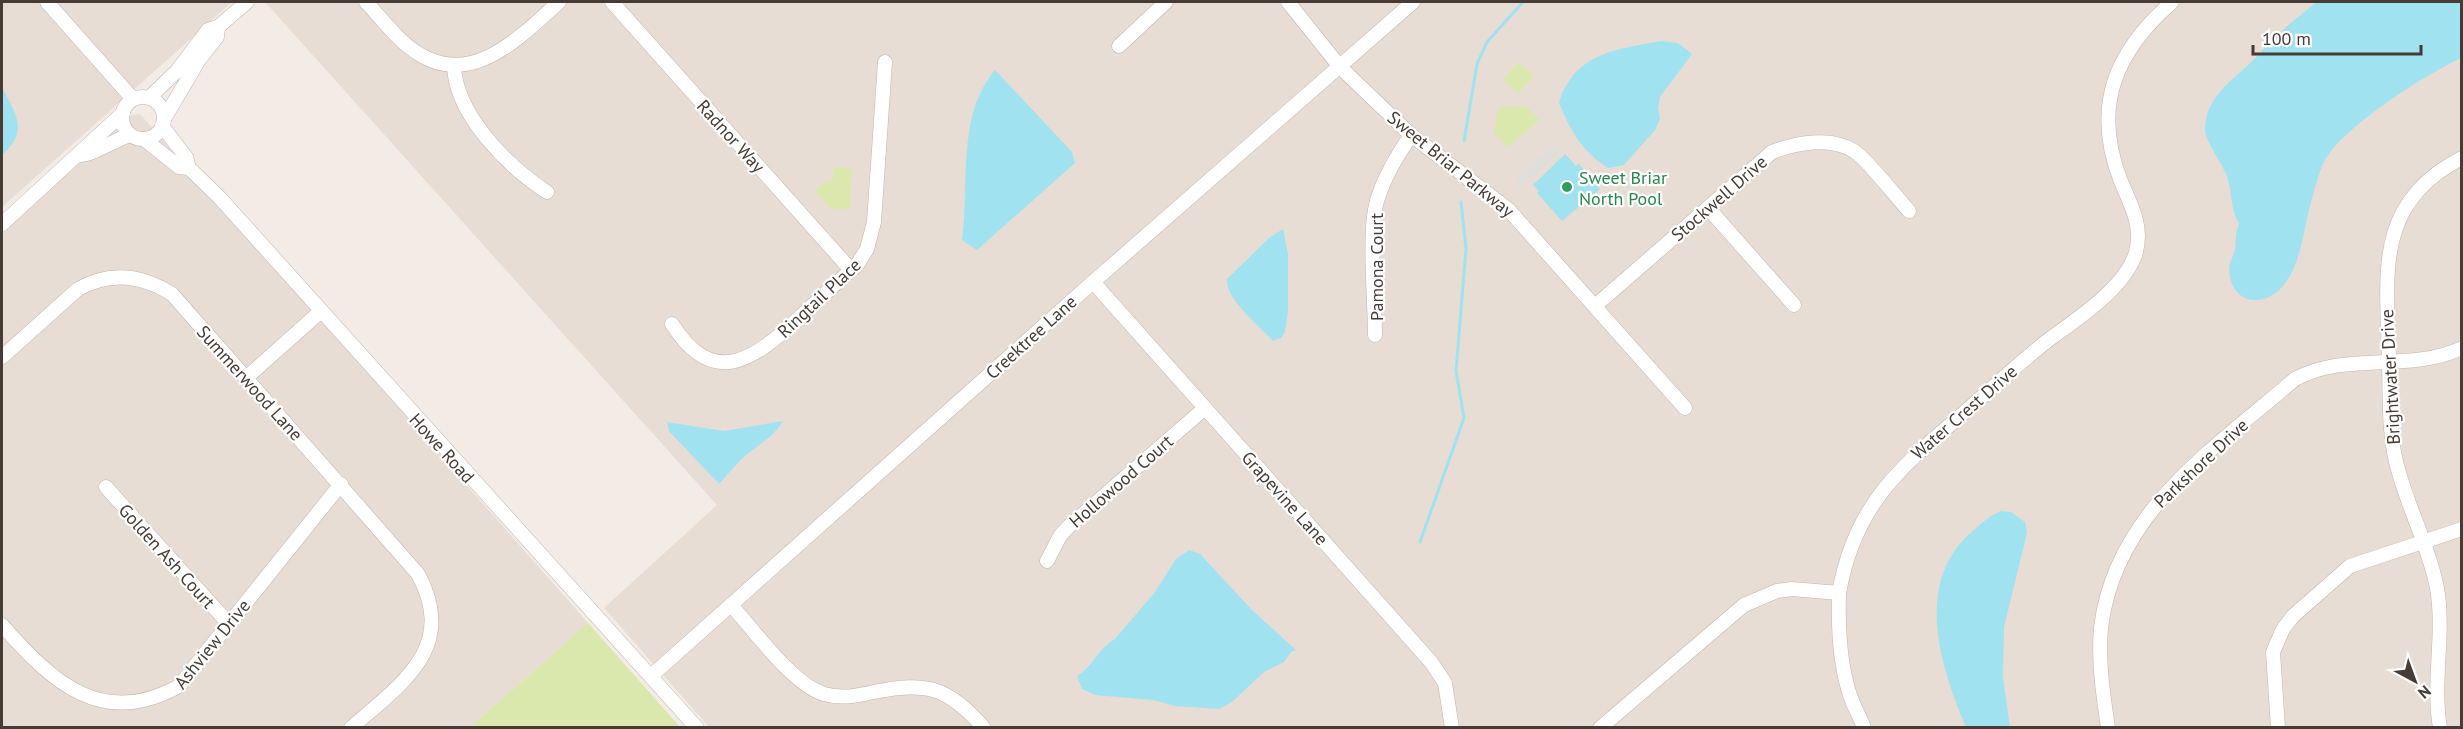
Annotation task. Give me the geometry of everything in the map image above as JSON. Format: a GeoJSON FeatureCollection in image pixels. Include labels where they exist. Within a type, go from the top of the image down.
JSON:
{"type":"FeatureCollection","features":[{"type":"Feature","properties":{"kind":"street"},"geometry":{"type":"LineString","coordinates":[[47,2],[133,99]]}},
{"type":"Feature","properties":{"kind":"street"},"geometry":{"type":"LineString","coordinates":[[149,98],[177,71],[208,30],[218,27],[247,2]]}},
{"type":"Feature","properties":{"kind":"street"},"geometry":{"type":"LineString","coordinates":[[366,2],[411,49],[432,60],[454,65],[490,58],[521,36],[559,2]]}},
{"type":"Feature","properties":{"kind":"street","name":"Radnor Way"},"geometry":{"type":"LineString","coordinates":[[612,2],[851,270]]}},
{"type":"Feature","properties":{"kind":"street"},"geometry":{"type":"LineString","coordinates":[[1119,46],[1166,2]]}},
{"type":"Feature","properties":{"kind":"street","name":"Sweet Briar Parkway"},"geometry":{"type":"LineString","coordinates":[[1288,2],[1340,67],[1411,135],[1508,209],[1685,408]]}},
{"type":"Feature","properties":{"kind":"street","name":"Creektree Lane"},"geometry":{"type":"LineString","coordinates":[[651,676],[1093,282],[1413,2]]}},
{"type":"Feature","properties":{"kind":"street","name":"Water Crest Drive"},"geometry":{"type":"LineString","coordinates":[[1864,728],[1849,693],[1838,630],[1842,575],[1860,526],[1890,479],[1987,392],[2110,290],[2128,269],[2136,252],[2137,223],[2132,203],[2112,156],[2108,125],[2111,97],[2122,62],[2131,45],[2142,29],[2172,2]]}},
{"type":"Feature","properties":{"kind":"street"},"geometry":{"type":"LineString","coordinates":[[80,155],[89,154],[104,144],[130,135],[144,139],[158,133],[199,60],[217,37],[218,27]]}},
{"type":"Feature","properties":{"kind":"street","name":"Ringtail Place"},"geometry":{"type":"LineString","coordinates":[[672,324],[682,341],[698,355],[719,362],[743,359],[766,348],[851,270],[867,249],[874,222],[885,62]]}},
{"type":"Feature","properties":{"kind":"street"},"geometry":{"type":"LineString","coordinates":[[454,65],[458,95],[467,114],[518,171],[547,192]]}},
{"type":"Feature","properties":{"kind":"street"},"geometry":{"type":"LineString","coordinates":[[133,99],[149,98],[160,106],[163,123]]}},
{"type":"Feature","properties":{"kind":"street"},"geometry":{"type":"LineString","coordinates":[[2,224],[80,155],[82,147],[123,113],[133,99]]}},
{"type":"Feature","properties":{"kind":"street"},"geometry":{"type":"LineString","coordinates":[[123,113],[123,125],[130,135]]}},
{"type":"Feature","properties":{"kind":"street","name":"Howe Road"},"geometry":{"type":"LineString","coordinates":[[163,123],[186,157],[189,168],[220,198],[697,728]]}},
{"type":"Feature","properties":{"kind":"street","name":"Pamona Court"},"geometry":{"type":"LineString","coordinates":[[1375,335],[1373,223],[1376,202],[1388,170],[1411,135]]}},
{"type":"Feature","properties":{"kind":"street","name":"Howe Road"},"geometry":{"type":"LineString","coordinates":[[144,139],[179,166],[189,168]]}},
{"type":"Feature","properties":{"kind":"street","name":"Stockwell Drive"},"geometry":{"type":"LineString","coordinates":[[1596,306],[1772,152],[1793,144],[1824,143],[1854,151],[1909,211]]}},
{"type":"Feature","properties":{"kind":"street","name":"Brightwater Drive"},"geometry":{"type":"LineString","coordinates":[[2440,728],[2436,694],[2440,608],[2425,542],[2396,460],[2389,420],[2390,361],[2386,326],[2386,265],[2394,230],[2405,207],[2431,177],[2462,158]]}},
{"type":"Feature","properties":{"kind":"street"},"geometry":{"type":"LineString","coordinates":[[1708,208],[1794,305]]}},
{"type":"Feature","properties":{"kind":"street","name":"Summerwood Lane"},"geometry":{"type":"LineString","coordinates":[[2,357],[78,289],[90,282],[110,277],[126,277],[158,285],[172,294],[341,484],[417,574],[432,607],[431,638],[425,653],[407,677],[351,728]]}},
{"type":"Feature","properties":{"kind":"street","name":"Grapevine Lane"},"geometry":{"type":"LineString","coordinates":[[1093,282],[1431,662],[1445,683],[1452,728]]}},
{"type":"Feature","properties":{"kind":"street"},"geometry":{"type":"LineString","coordinates":[[246,378],[321,311]]}},
{"type":"Feature","properties":{"kind":"street","name":"Parkshore Drive"},"geometry":{"type":"LineString","coordinates":[[2108,728],[2100,676],[2102,627],[2113,578],[2127,545],[2150,510],[2173,484],[2295,379],[2312,370],[2348,363],[2426,361],[2462,348]]}},
{"type":"Feature","properties":{"kind":"street","name":"Hollowood Court"},"geometry":{"type":"LineString","coordinates":[[1047,561],[1060,536],[1068,527],[1205,408]]}},
{"type":"Feature","properties":{"kind":"street","name":"Ashview Drive"},"geometry":{"type":"LineString","coordinates":[[2,625],[75,704],[99,713],[122,716],[137,714],[170,694],[341,484]]}},
{"type":"Feature","properties":{"kind":"street","name":"Golden Ash Court"},"geometry":{"type":"LineString","coordinates":[[106,487],[229,624]]}},
{"type":"Feature","properties":{"kind":"street"},"geometry":{"type":"LineString","coordinates":[[2278,728],[2273,652],[2283,629],[2293,616],[2346,569],[2462,529]]}},
{"type":"Feature","properties":{"kind":"street"},"geometry":{"type":"LineString","coordinates":[[1600,728],[1744,605],[1777,591],[1791,589],[1839,592]]}},
{"type":"Feature","properties":{"kind":"street"},"geometry":{"type":"LineString","coordinates":[[731,605],[796,676],[822,693],[847,698],[907,685],[941,691],[970,711],[984,728]]}},
{"type":"Feature","properties":{"kind":"shaded area"},"geometry":{"type":"Polygon","coordinates":[[[2,2],[232,2],[2,207],[2,2]]]}},
{"type":"Feature","properties":{"kind":"shaded area"},"geometry":{"type":"Polygon","coordinates":[[[265,2],[2461,2],[2461,727],[709,727],[604,608],[717,505],[265,2]]]}},
{"type":"Feature","properties":{"kind":"shaded area"},"geometry":{"type":"Polygon","coordinates":[[[140,114],[588,623],[470,727],[2,727],[2,231],[132,115],[140,114]]]}},
{"type":"Feature","properties":{"kind":"shaded area"},"geometry":{"type":"Polygon","coordinates":[[[1554,144],[1561,152],[1520,187],[1514,179],[1554,144]]]}},
{"type":"Feature","properties":{"kind":"green space"},"geometry":{"type":"Polygon","coordinates":[[[1518,62],[1534,75],[1519,93],[1503,80],[1518,62]]]}},
{"type":"Feature","properties":{"kind":"green space"},"geometry":{"type":"Polygon","coordinates":[[[1504,106],[1527,107],[1540,120],[1508,147],[1494,134],[1497,112],[1504,106]]]}},
{"type":"Feature","properties":{"kind":"green space"},"geometry":{"type":"Polygon","coordinates":[[[834,167],[852,168],[850,209],[831,209],[815,191],[827,180],[832,183],[834,167]]]}},
{"type":"Feature","properties":{"kind":"green space"},"geometry":{"type":"Polygon","coordinates":[[[588,623],[680,727],[470,727],[588,623]]]}},
{"type":"Feature","properties":{"kind":"water"},"geometry":{"type":"Polygon","coordinates":[[[2317,2],[2461,2],[2461,58],[2427,76],[2386,103],[2348,133],[2334,148],[2320,172],[2297,259],[2288,279],[2269,297],[2262,300],[2247,299],[2237,292],[2231,282],[2229,269],[2239,224],[2226,174],[2206,135],[2206,117],[2224,87],[2294,20],[2317,2]]]}},
{"type":"Feature","properties":{"kind":"water"},"geometry":{"type":"Polygon","coordinates":[[[1661,41],[1678,43],[1692,54],[1660,97],[1658,108],[1660,119],[1655,130],[1624,165],[1608,168],[1590,154],[1568,123],[1559,103],[1566,86],[1575,73],[1599,56],[1661,41]]]}},
{"type":"Feature","properties":{"kind":"water"},"geometry":{"type":"Polygon","coordinates":[[[995,70],[1072,152],[1075,163],[977,250],[962,240],[967,152],[975,108],[983,88],[995,70]]]}},
{"type":"Feature","properties":{"kind":"water"},"geometry":{"type":"Polygon","coordinates":[[[2,87],[15,114],[18,130],[11,146],[2,155],[2,87]]]}},
{"type":"Feature","properties":{"kind":"water","name":"Sweet Briar North Pool"},"geometry":{"type":"Polygon","coordinates":[[[1565,154],[1576,166],[1579,164],[1600,189],[1562,221],[1537,193],[1539,191],[1533,185],[1565,154]]]}},
{"type":"Feature","properties":{"kind":"water"},"geometry":{"type":"Polygon","coordinates":[[[1283,229],[1288,254],[1288,311],[1285,332],[1281,338],[1273,341],[1237,303],[1228,287],[1227,279],[1269,238],[1283,229]]]}},
{"type":"Feature","properties":{"kind":"water"},"geometry":{"type":"Polygon","coordinates":[[[783,421],[775,432],[742,459],[719,484],[669,431],[667,422],[724,431],[783,421]]]}},
{"type":"Feature","properties":{"kind":"water"},"geometry":{"type":"Polygon","coordinates":[[[2001,511],[2011,512],[2025,522],[2027,533],[2004,627],[2003,677],[2010,727],[1966,727],[1956,703],[1941,651],[1937,624],[1938,598],[1943,573],[1955,550],[1975,529],[2001,511]]]}},
{"type":"Feature","properties":{"kind":"water"},"geometry":{"type":"Polygon","coordinates":[[[1189,550],[1200,554],[1251,609],[1296,650],[1291,652],[1284,662],[1264,672],[1232,702],[1219,709],[1175,706],[1153,700],[1095,695],[1082,689],[1077,676],[1088,667],[1105,646],[1115,639],[1155,592],[1176,559],[1189,550]]]}},
{"type":"Feature","properties":{"kind":"waterway"},"geometry":{"type":"LineString","coordinates":[[1464,141],[1477,64],[1487,42],[1523,2]]}},
{"type":"Feature","properties":{"kind":"waterway"},"geometry":{"type":"LineString","coordinates":[[1420,542],[1464,418],[1456,371],[1466,249],[1461,202]]}},
{"type":"Feature","properties":{"kind":"place","name":"Sweet Briar North Pool"},"geometry":{"type":"Point","coordinates":[1567,187]}}]}
